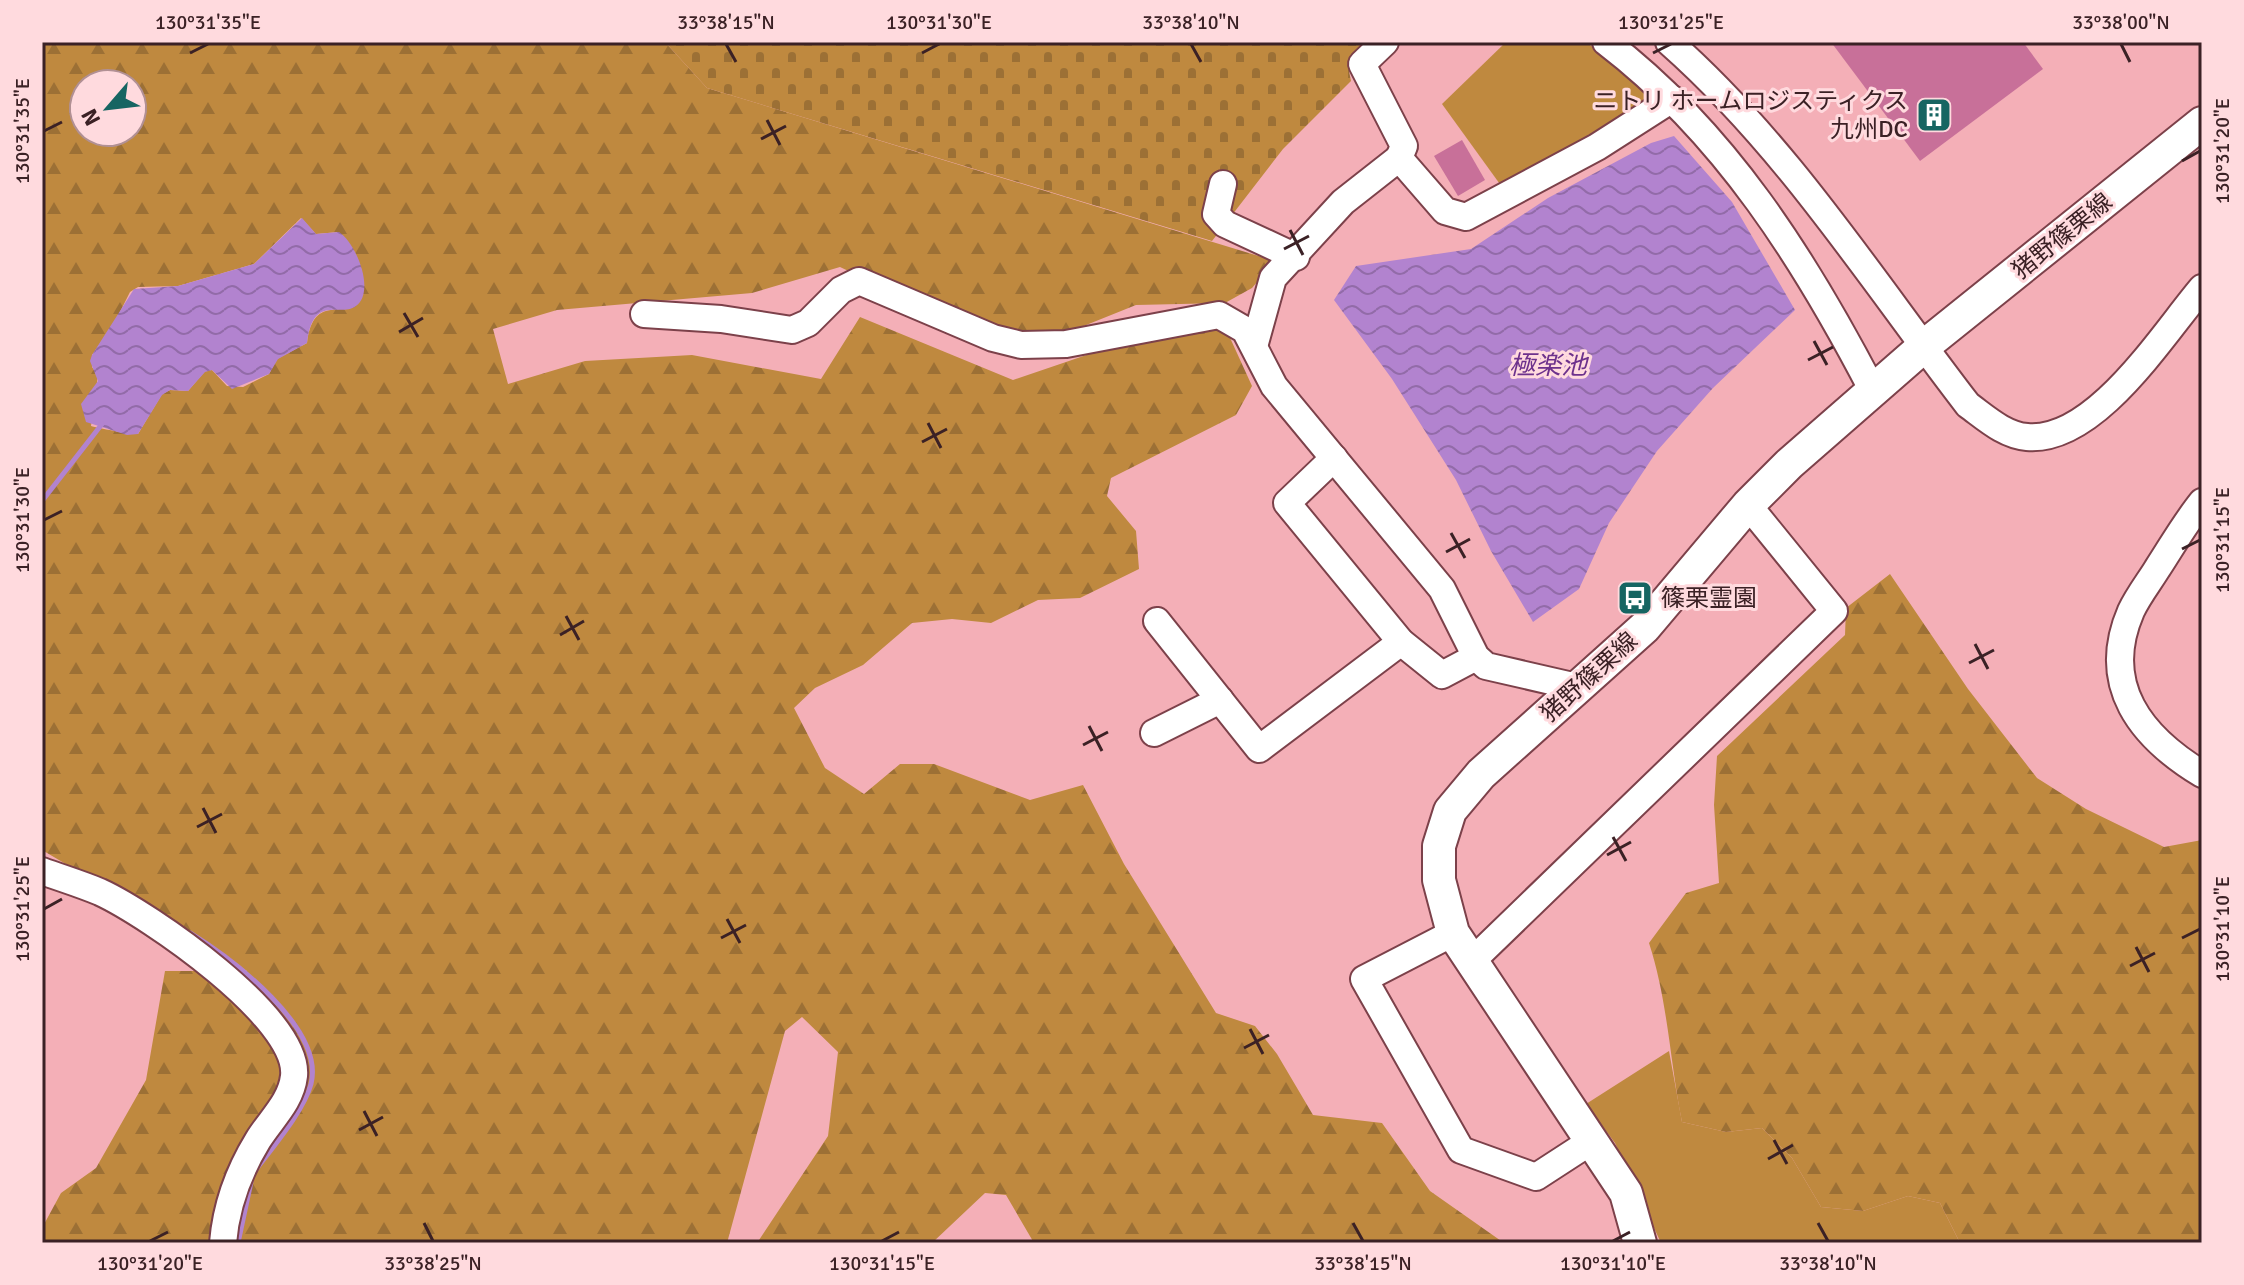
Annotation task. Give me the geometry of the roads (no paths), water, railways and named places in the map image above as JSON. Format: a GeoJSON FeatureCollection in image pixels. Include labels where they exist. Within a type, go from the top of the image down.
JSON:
{"type":"FeatureCollection","features":[{"type":"Feature","properties":{"kind":"main road","name":"猪野篠栗線"},"geometry":{"type":"LineString","coordinates":[[1640,1243],[1626,1193],[1453,933],[1439,880],[1439,846],[1450,811],[1481,774],[1645,627],[1748,505],[1923,347],[2202,123]]}},
{"type":"Feature","properties":{"kind":"street"},"geometry":{"type":"LineString","coordinates":[[1255,343],[1273,278],[1296,257],[1343,202],[1399,158],[1404,146],[1362,64],[1385,42]]}},
{"type":"Feature","properties":{"kind":"street"},"geometry":{"type":"LineString","coordinates":[[1606,42],[1705,131],[1753,193],[1829,307],[1873,391]]}},
{"type":"Feature","properties":{"kind":"street"},"geometry":{"type":"LineString","coordinates":[[1669,42],[1706,75],[1804,187],[1968,405],[2004,430],[2026,437],[2051,435],[2071,429],[2100,408],[2202,288]]}},
{"type":"Feature","properties":{"kind":"street"},"geometry":{"type":"LineString","coordinates":[[1399,158],[1445,211],[1466,217],[1597,147],[1672,99]]}},
{"type":"Feature","properties":{"kind":"street"},"geometry":{"type":"LineString","coordinates":[[1223,184],[1216,214],[1225,224],[1296,257]]}},
{"type":"Feature","properties":{"kind":"street"},"geometry":{"type":"LineString","coordinates":[[644,314],[721,319],[792,330],[808,323],[841,290],[859,281],[993,338],[1021,345],[1093,340],[1219,315],[1245,330],[1255,343],[1274,386],[1442,589],[1476,657],[1486,666],[1577,687]]}},
{"type":"Feature","properties":{"kind":"street"},"geometry":{"type":"LineString","coordinates":[[1334,458],[1287,503],[1401,642],[1442,675],[1476,657]]}},
{"type":"Feature","properties":{"kind":"street"},"geometry":{"type":"LineString","coordinates":[[2202,502],[2132,609],[2120,660],[2125,690],[2148,734],[2167,753],[2202,774]]}},
{"type":"Feature","properties":{"kind":"street"},"geometry":{"type":"LineString","coordinates":[[1472,961],[1834,611],[1748,505]]}},
{"type":"Feature","properties":{"kind":"street"},"geometry":{"type":"LineString","coordinates":[[1157,621],[1259,749],[1401,642]]}},
{"type":"Feature","properties":{"kind":"street"},"geometry":{"type":"LineString","coordinates":[[1154,733],[1220,700]]}},
{"type":"Feature","properties":{"kind":"street"},"geometry":{"type":"LineString","coordinates":[[42,871],[100,893],[155,924],[244,993],[277,1029],[293,1062],[294,1077],[285,1103],[258,1140],[231,1194],[223,1243]]}},
{"type":"Feature","properties":{"kind":"street"},"geometry":{"type":"LineString","coordinates":[[1453,933],[1364,979],[1461,1150],[1536,1177],[1593,1140]]}},
{"type":"Feature","properties":{"kind":"water","name":"極楽池"},"geometry":{"type":"Polygon","coordinates":[[[1674,136],[1732,202],[1795,310],[1713,388],[1657,451],[1609,523],[1579,589],[1533,622],[1491,551],[1456,480],[1392,379],[1334,300],[1356,266],[1471,249],[1548,198],[1651,143],[1674,136]]]}},
{"type":"Feature","properties":{"kind":"water"},"geometry":{"type":"Polygon","coordinates":[[[302,218],[316,234],[339,232],[352,246],[364,279],[362,299],[356,306],[321,312],[310,328],[307,343],[278,359],[269,374],[232,389],[212,370],[205,372],[188,391],[170,390],[162,395],[138,434],[127,435],[86,422],[81,404],[98,381],[90,361],[92,355],[134,289],[178,286],[254,264],[302,218]]]}},
{"type":"Feature","properties":{"kind":"waterway"},"geometry":{"type":"LineString","coordinates":[[42,501],[102,424]]}},
{"type":"Feature","properties":{"kind":"waterway"},"geometry":{"type":"LineString","coordinates":[[190,933],[229,960],[272,997],[304,1040],[312,1062],[311,1084],[302,1106],[254,1172]]}},
{"type":"Feature","properties":{"kind":"waterway"},"geometry":{"type":"LineString","coordinates":[[238,1243],[251,1182]]}},
{"type":"Feature","properties":{"kind":"place","name":"ニトリ ホームロジスティクス 九州DC"},"geometry":{"type":"Point","coordinates":[1934,115]}},
{"type":"Feature","properties":{"kind":"place","name":"篠栗霊園"},"geometry":{"type":"Point","coordinates":[1635,598]}}]}
